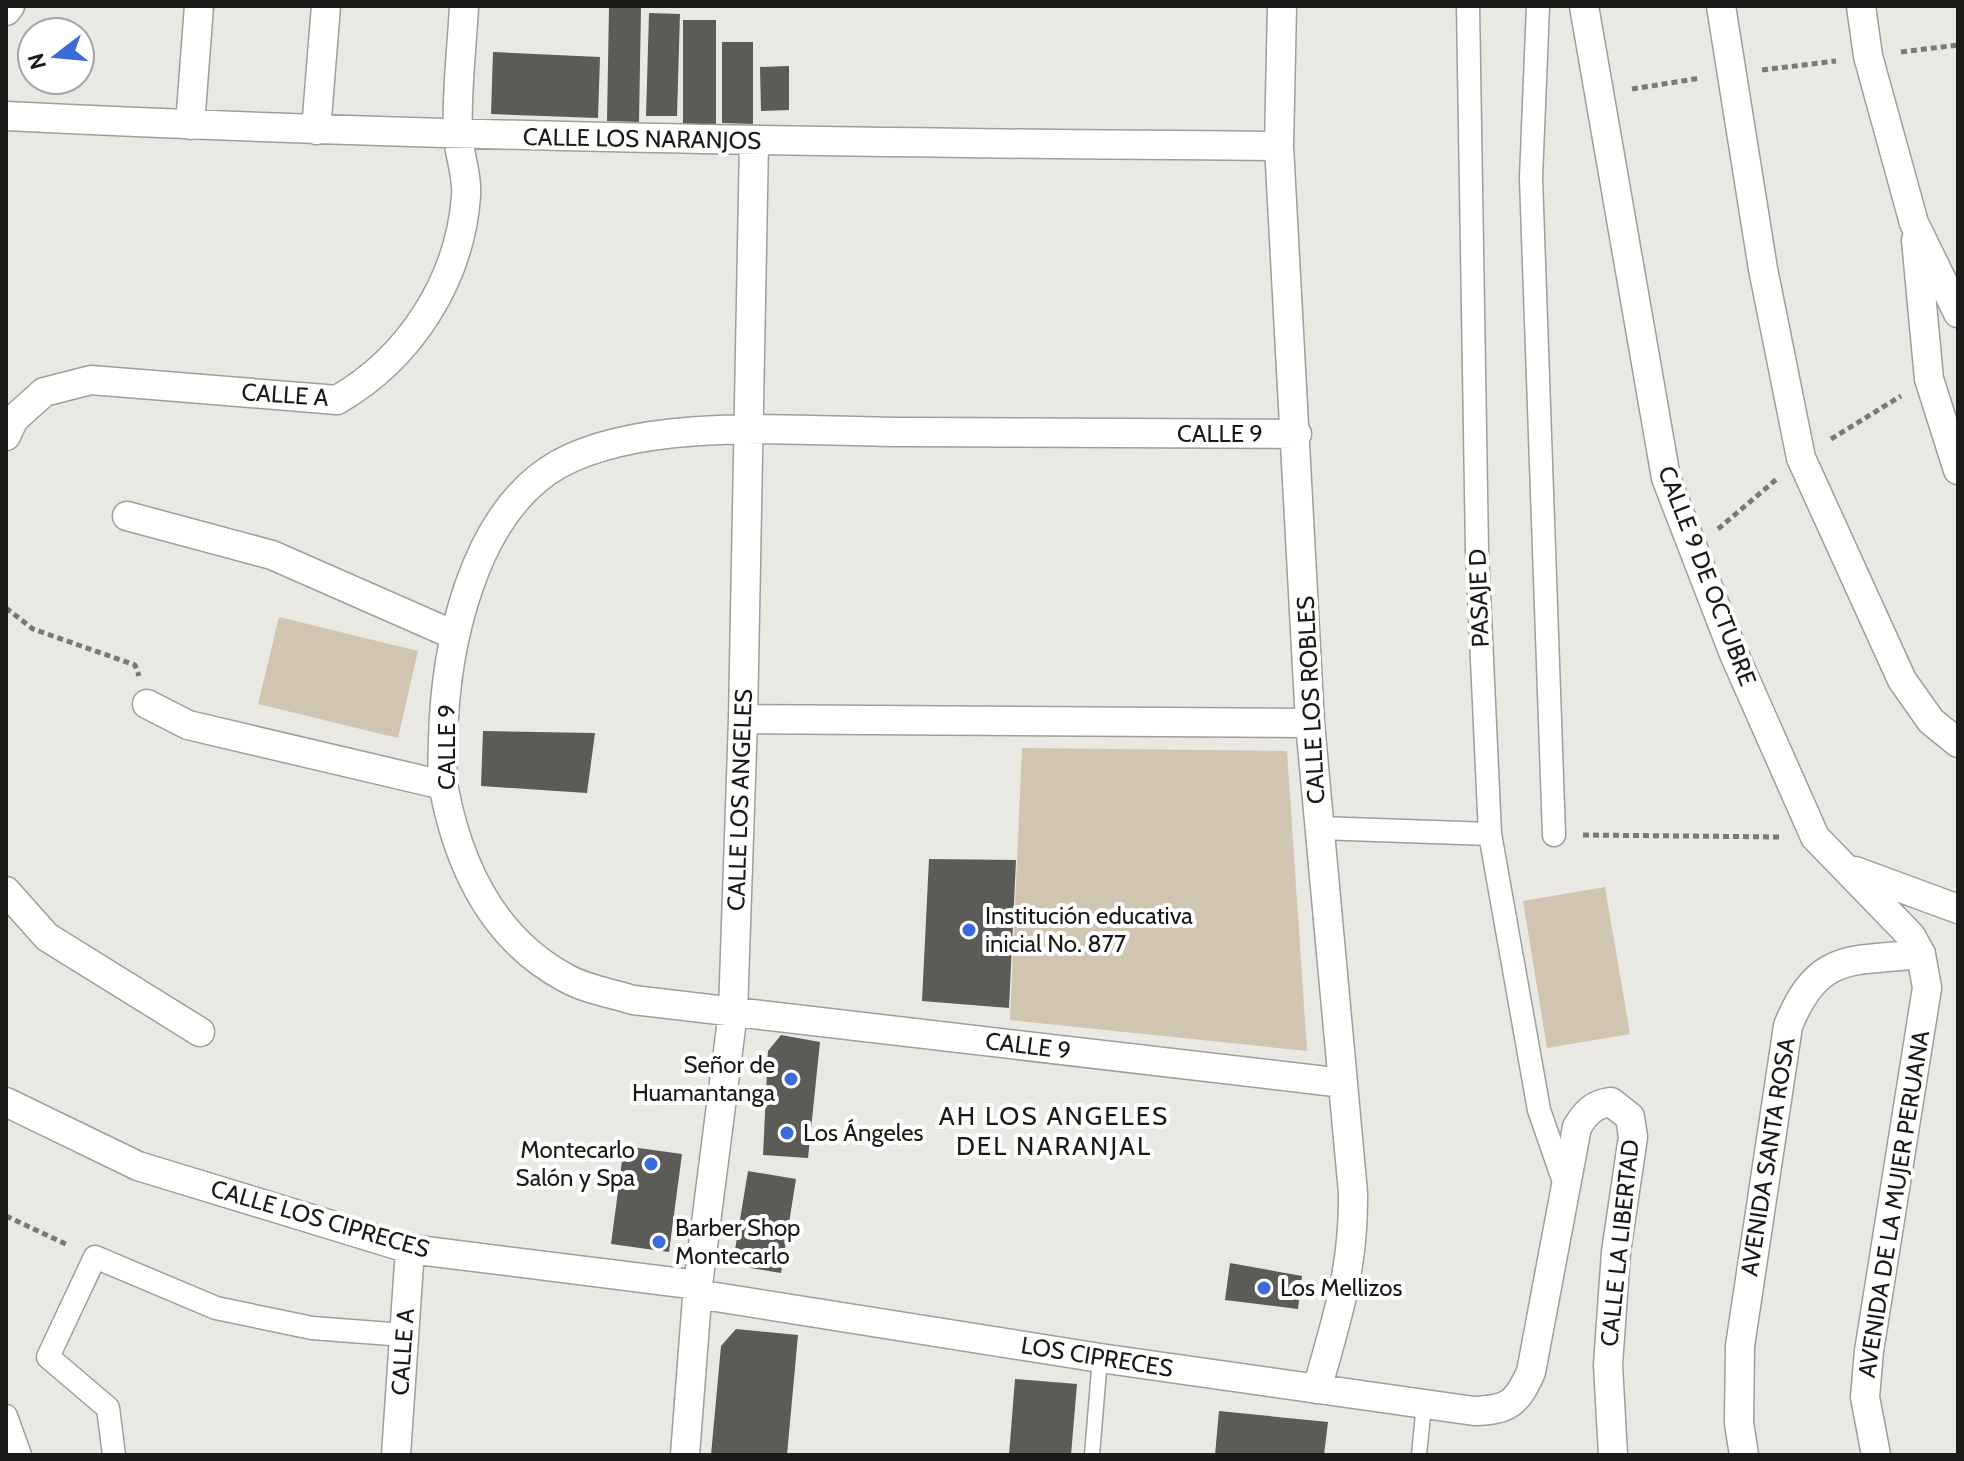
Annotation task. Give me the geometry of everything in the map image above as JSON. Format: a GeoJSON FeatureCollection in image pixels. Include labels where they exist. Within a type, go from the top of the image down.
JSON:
{"type":"FeatureCollection","features":[{"type":"Feature","properties":{"kind":"street"},"geometry":{"type":"LineString","coordinates":[[190,125],[199,6]]}},
{"type":"Feature","properties":{"kind":"street"},"geometry":{"type":"LineString","coordinates":[[316,130],[326,6]]}},
{"type":"Feature","properties":{"kind":"street","name":"CALLE A"},"geometry":{"type":"LineString","coordinates":[[6,436],[14,419],[44,392],[91,380],[337,400],[366,384],[415,332],[448,278],[467,194],[458,135],[464,6]]}},
{"type":"Feature","properties":{"kind":"street","name":"CALLE LOS ROBLES"},"geometry":{"type":"LineString","coordinates":[[1282,6],[1279,146],[1297,434],[1310,723],[1353,1193],[1353,1245],[1344,1294],[1317,1389]]}},
{"type":"Feature","properties":{"kind":"street","name":"PASAJE D"},"geometry":{"type":"LineString","coordinates":[[1468,6],[1477,551],[1490,834],[1539,1110],[1564,1182]]}},
{"type":"Feature","properties":{"kind":"street"},"geometry":{"type":"LineString","coordinates":[[1538,6],[1531,178],[1554,835]]}},
{"type":"Feature","properties":{"kind":"street","name":"CALLE 9 DE OCTUBRE"},"geometry":{"type":"LineString","coordinates":[[1584,6],[1666,478],[1734,654],[1815,837],[1911,936],[1921,954]]}},
{"type":"Feature","properties":{"kind":"street"},"geometry":{"type":"LineString","coordinates":[[1721,6],[1763,269],[1801,458],[1902,680],[1931,721],[1958,743]]}},
{"type":"Feature","properties":{"kind":"street"},"geometry":{"type":"LineString","coordinates":[[1861,6],[1868,56],[1914,223],[1929,379],[1958,470]]}},
{"type":"Feature","properties":{"kind":"street","name":"CALLE LOS NARANJOS"},"geometry":{"type":"LineString","coordinates":[[6,116],[458,135],[754,142],[1279,146]]}},
{"type":"Feature","properties":{"kind":"street","name":"CALLE LOS ANGELES"},"geometry":{"type":"LineString","coordinates":[[685,1455],[698,1289],[733,1012],[743,719],[746,431],[754,142]]}},
{"type":"Feature","properties":{"kind":"street"},"geometry":{"type":"LineString","coordinates":[[1914,223],[1958,313]]}},
{"type":"Feature","properties":{"kind":"street","name":"CALLE 9"},"geometry":{"type":"LineString","coordinates":[[1297,434],[746,431],[645,436],[596,448],[558,465],[523,492],[496,528],[474,574],[454,635],[444,719],[443,785],[470,877],[494,919],[529,955],[568,980],[633,1000],[1343,1083]]}},
{"type":"Feature","properties":{"kind":"street"},"geometry":{"type":"LineString","coordinates":[[127,516],[272,555],[454,635]]}},
{"type":"Feature","properties":{"kind":"street"},"geometry":{"type":"LineString","coordinates":[[147,704],[188,725],[443,785]]}},
{"type":"Feature","properties":{"kind":"street"},"geometry":{"type":"LineString","coordinates":[[743,719],[1310,723]]}},
{"type":"Feature","properties":{"kind":"street"},"geometry":{"type":"LineString","coordinates":[[1319,828],[1490,834]]}},
{"type":"Feature","properties":{"kind":"street"},"geometry":{"type":"LineString","coordinates":[[1847,868],[1958,909]]}},
{"type":"Feature","properties":{"kind":"street"},"geometry":{"type":"LineString","coordinates":[[6,891],[47,937],[200,1032]]}},
{"type":"Feature","properties":{"kind":"street","name":"AVENIDA SANTA ROSA"},"geometry":{"type":"LineString","coordinates":[[1744,1455],[1739,1423],[1740,1346],[1788,1026],[1800,997],[1817,976],[1839,963],[1921,954]]}},
{"type":"Feature","properties":{"kind":"street","name":"AVENIDA DE LA MUJER PERUANA"},"geometry":{"type":"LineString","coordinates":[[1876,1455],[1865,1397],[1869,1351],[1927,988],[1921,954]]}},
{"type":"Feature","properties":{"kind":"street","name":"CALLE LOS CIPRECES"},"geometry":{"type":"LineString","coordinates":[[6,1102],[138,1166],[410,1249],[698,1289]]}},
{"type":"Feature","properties":{"kind":"street","name":"CALLE LA LIBERTAD"},"geometry":{"type":"LineString","coordinates":[[1497,1411],[1519,1398],[1531,1372],[1564,1182],[1577,1127],[1586,1112],[1599,1103],[1611,1102],[1622,1107],[1630,1117],[1633,1137],[1616,1252],[1608,1365],[1613,1455]]}},
{"type":"Feature","properties":{"kind":"street","name":"CALLE A"},"geometry":{"type":"LineString","coordinates":[[396,1455],[410,1249]]}},
{"type":"Feature","properties":{"kind":"street"},"geometry":{"type":"LineString","coordinates":[[114,1455],[108,1408],[48,1357],[95,1257],[216,1308],[312,1328],[404,1335]]}},
{"type":"Feature","properties":{"kind":"street","name":"LOS CIPRECES"},"geometry":{"type":"LineString","coordinates":[[698,1289],[1100,1358],[1424,1404],[1497,1411]]}},
{"type":"Feature","properties":{"kind":"street"},"geometry":{"type":"LineString","coordinates":[[6,1416],[20,1455]]}},
{"type":"Feature","properties":{"kind":"lane"},"geometry":{"type":"LineString","coordinates":[[1092,1455],[1100,1358]]}},
{"type":"Feature","properties":{"kind":"lane"},"geometry":{"type":"LineString","coordinates":[[1419,1455],[1424,1404]]}},
{"type":"Feature","properties":{"kind":"path"},"geometry":{"type":"LineString","coordinates":[[1599,94],[1958,45]]}},
{"type":"Feature","properties":{"kind":"path"},"geometry":{"type":"LineString","coordinates":[[6,608],[33,629],[135,665],[147,704]]}},
{"type":"Feature","properties":{"kind":"path"},"geometry":{"type":"LineString","coordinates":[[1554,835],[1815,837]]}},
{"type":"Feature","properties":{"kind":"path"},"geometry":{"type":"LineString","coordinates":[[6,1216],[95,1257]]}},
{"type":"Feature","properties":{"kind":"shaded area"},"geometry":{"type":"Polygon","coordinates":[[[279,617],[418,651],[398,738],[258,704],[279,617]]]}},
{"type":"Feature","properties":{"kind":"shaded area"},"geometry":{"type":"Polygon","coordinates":[[[1022,748],[1287,751],[1307,1051],[1010,1020],[1022,748]]]}},
{"type":"Feature","properties":{"kind":"shaded area"},"geometry":{"type":"Polygon","coordinates":[[[1605,887],[1630,1034],[1547,1048],[1523,901],[1605,887]]]}},
{"type":"Feature","properties":{"kind":"building"},"geometry":{"type":"Polygon","coordinates":[[[609,7],[641,7],[639,122],[607,121],[609,7]]]}},
{"type":"Feature","properties":{"kind":"building"},"geometry":{"type":"Polygon","coordinates":[[[649,13],[680,14],[677,116],[646,116],[649,13]]]}},
{"type":"Feature","properties":{"kind":"building"},"geometry":{"type":"Polygon","coordinates":[[[683,20],[716,20],[716,125],[683,125],[683,20]]]}},
{"type":"Feature","properties":{"kind":"building"},"geometry":{"type":"Polygon","coordinates":[[[722,42],[753,42],[753,124],[722,123],[722,42]]]}},
{"type":"Feature","properties":{"kind":"building"},"geometry":{"type":"Polygon","coordinates":[[[493,52],[600,57],[598,118],[491,114],[493,52]]]}},
{"type":"Feature","properties":{"kind":"building"},"geometry":{"type":"Polygon","coordinates":[[[789,66],[789,110],[761,111],[760,67],[789,66]]]}},
{"type":"Feature","properties":{"kind":"building"},"geometry":{"type":"Polygon","coordinates":[[[483,731],[595,733],[587,793],[481,786],[483,731]]]}},
{"type":"Feature","properties":{"kind":"building","name":"Institución educativa inicial No. 877"},"geometry":{"type":"Polygon","coordinates":[[[929,859],[1016,860],[1009,1008],[922,1001],[929,859]]]}},
{"type":"Feature","properties":{"kind":"building","name":"Señor de Huamantanga"},"geometry":{"type":"Polygon","coordinates":[[[781,1035],[820,1042],[808,1158],[763,1155],[768,1051],[781,1035]]]}},
{"type":"Feature","properties":{"kind":"building"},"geometry":{"type":"Polygon","coordinates":[[[624,1146],[682,1154],[669,1252],[611,1244],[624,1146]]]}},
{"type":"Feature","properties":{"kind":"building"},"geometry":{"type":"Polygon","coordinates":[[[748,1171],[796,1179],[781,1273],[745,1267],[734,1256],[748,1171]]]}},
{"type":"Feature","properties":{"kind":"building","name":"Los Mellizos"},"geometry":{"type":"Polygon","coordinates":[[[1230,1263],[1302,1276],[1298,1309],[1225,1300],[1230,1263]]]}},
{"type":"Feature","properties":{"kind":"building"},"geometry":{"type":"Polygon","coordinates":[[[736,1329],[798,1335],[787,1455],[711,1455],[721,1346],[736,1329]]]}},
{"type":"Feature","properties":{"kind":"building"},"geometry":{"type":"Polygon","coordinates":[[[1015,1379],[1077,1384],[1071,1455],[1009,1455],[1015,1379]]]}},
{"type":"Feature","properties":{"kind":"building"},"geometry":{"type":"Polygon","coordinates":[[[1219,1411],[1328,1422],[1324,1455],[1215,1455],[1219,1411]]]}},
{"type":"Feature","properties":{"kind":"place","name":"Institución educativa inicial No. 877"},"geometry":{"type":"Point","coordinates":[969,930]}},
{"type":"Feature","properties":{"kind":"place","name":"Señor de Huamantanga"},"geometry":{"type":"Point","coordinates":[791,1079]}},
{"type":"Feature","properties":{"kind":"place","name":"Los Ángeles"},"geometry":{"type":"Point","coordinates":[787,1133]}},
{"type":"Feature","properties":{"kind":"place","name":"Montecarlo Salón y Spa"},"geometry":{"type":"Point","coordinates":[651,1164]}},
{"type":"Feature","properties":{"kind":"place","name":"Barber Shop Montecarlo"},"geometry":{"type":"Point","coordinates":[659,1242]}},
{"type":"Feature","properties":{"kind":"place","name":"Los Mellizos"},"geometry":{"type":"Point","coordinates":[1264,1288]}},
{"type":"Feature","properties":{"kind":"district","name":"AH LOS ANGELES DEL NARANJAL"},"geometry":{"type":"Point","coordinates":[1054,1131]}}]}
